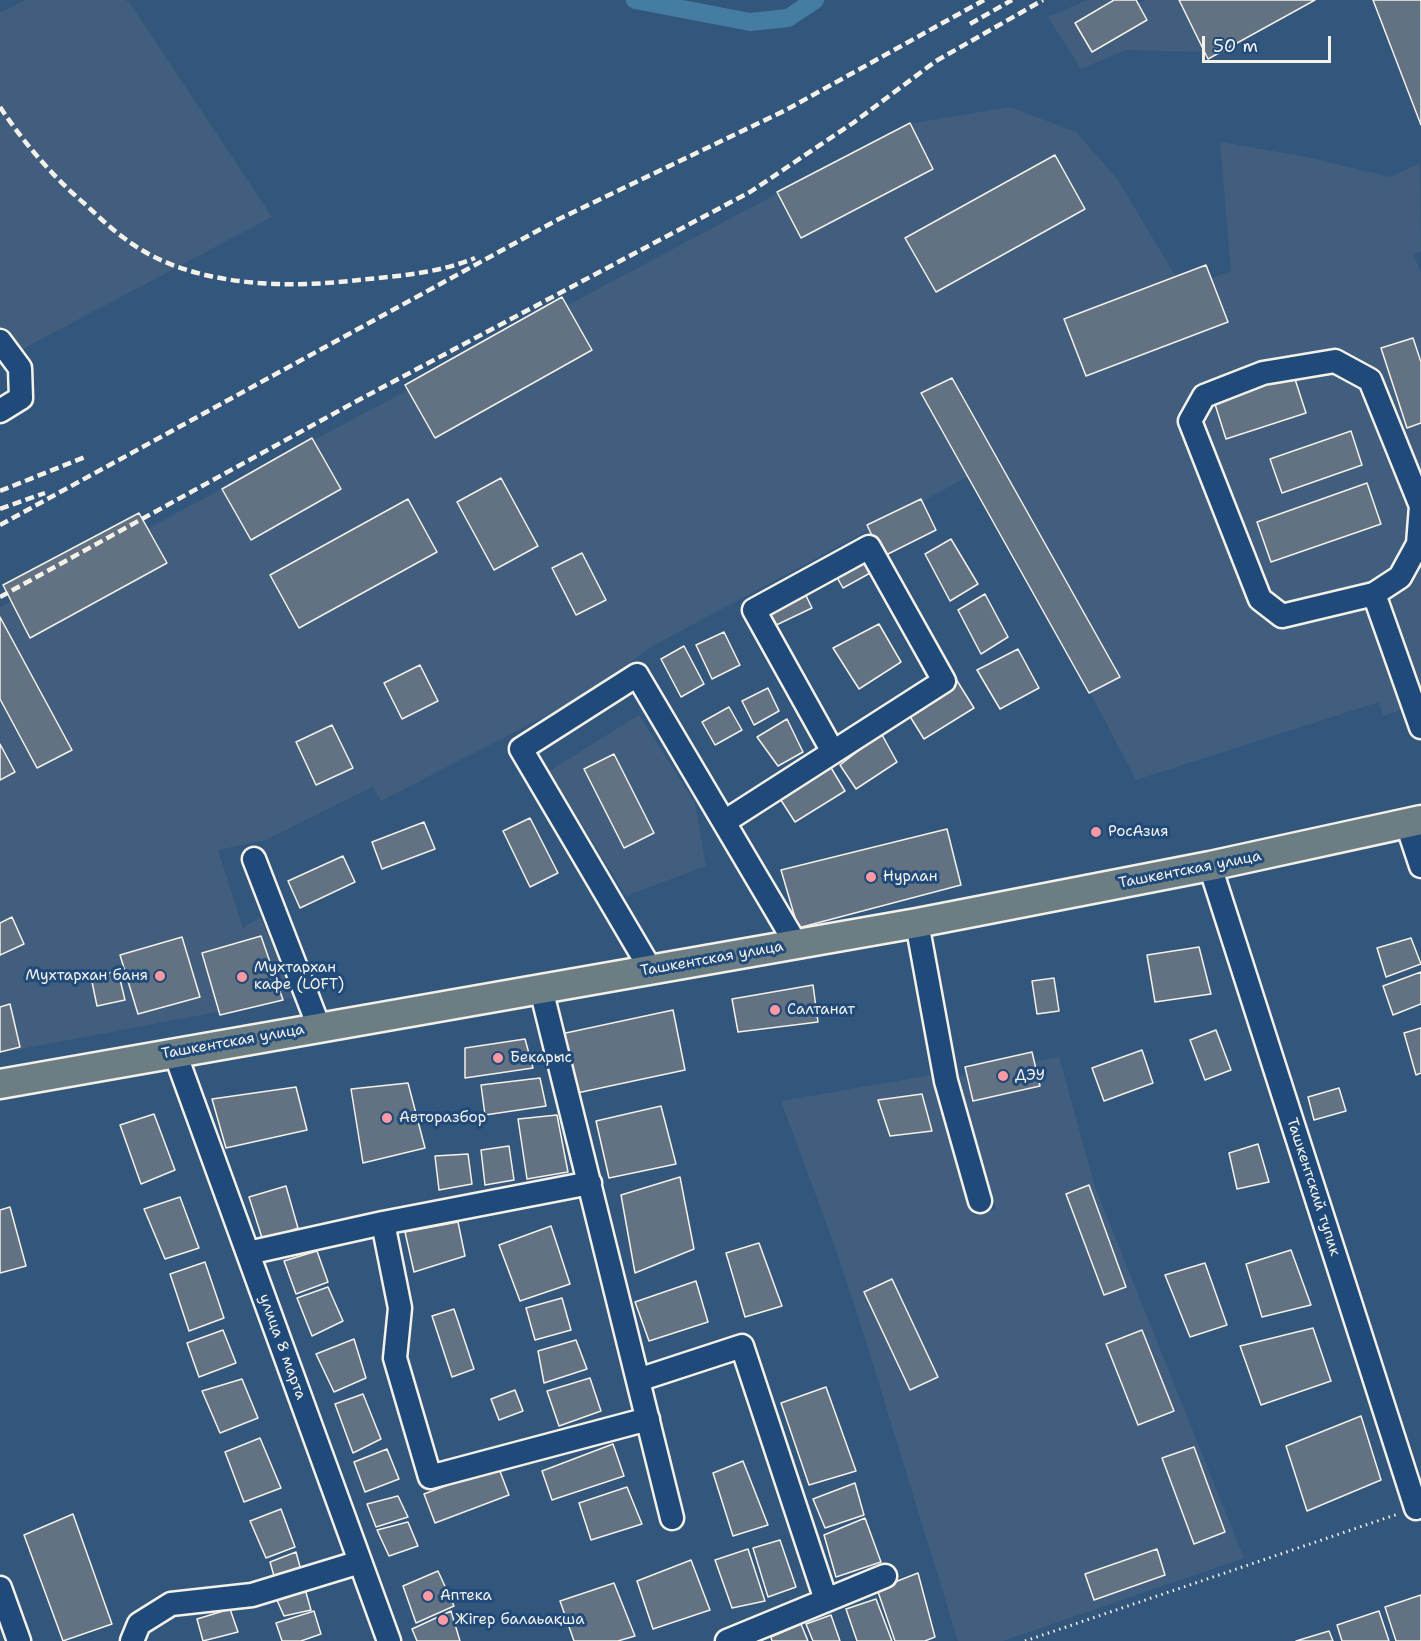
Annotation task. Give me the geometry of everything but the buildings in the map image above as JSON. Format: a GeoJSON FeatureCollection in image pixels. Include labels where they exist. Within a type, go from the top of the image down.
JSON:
{"type":"FeatureCollection","features":[{"type":"Feature","properties":{"kind":"main road","name":"Ташкентская улица"},"geometry":{"type":"LineString","coordinates":[[0,1084],[917,923],[1210,866],[1414,822]]}},
{"type":"Feature","properties":{"kind":"street"},"geometry":{"type":"LineString","coordinates":[[0,341],[20,368],[21,398],[0,411]]}},
{"type":"Feature","properties":{"kind":"street"},"geometry":{"type":"LineString","coordinates":[[1335,361],[1370,380],[1421,506],[1418,544],[1400,577],[1374,594],[1282,616],[1260,598],[1190,421],[1204,396],[1263,373],[1335,361]]}},
{"type":"Feature","properties":{"kind":"street"},"geometry":{"type":"LineString","coordinates":[[724,822],[944,681],[869,546],[754,610],[833,752]]}},
{"type":"Feature","properties":{"kind":"street"},"geometry":{"type":"LineString","coordinates":[[1374,594],[1421,727]]}},
{"type":"Feature","properties":{"kind":"street"},"geometry":{"type":"LineString","coordinates":[[651,970],[521,749],[637,675],[796,944]]}},
{"type":"Feature","properties":{"kind":"street"},"geometry":{"type":"LineString","coordinates":[[1414,822],[1421,866]]}},
{"type":"Feature","properties":{"kind":"street"},"geometry":{"type":"LineString","coordinates":[[254,859],[319,1027]]}},
{"type":"Feature","properties":{"kind":"street","name":"Ташкентский тупик"},"geometry":{"type":"LineString","coordinates":[[1210,866],[1416,1508]]}},
{"type":"Feature","properties":{"kind":"street"},"geometry":{"type":"LineString","coordinates":[[917,923],[946,1081],[980,1201]]}},
{"type":"Feature","properties":{"kind":"street"},"geometry":{"type":"LineString","coordinates":[[541,989],[672,1518]]}},
{"type":"Feature","properties":{"kind":"street","name":"улица 8 марта"},"geometry":{"type":"LineString","coordinates":[[175,1053],[389,1641]]}},
{"type":"Feature","properties":{"kind":"street"},"geometry":{"type":"LineString","coordinates":[[248,1253],[383,1223],[590,1184]]}},
{"type":"Feature","properties":{"kind":"street"},"geometry":{"type":"LineString","coordinates":[[383,1223],[400,1308],[395,1358],[430,1477],[648,1419]]}},
{"type":"Feature","properties":{"kind":"street"},"geometry":{"type":"LineString","coordinates":[[638,1380],[742,1346],[826,1600]]}},
{"type":"Feature","properties":{"kind":"street"},"geometry":{"type":"LineString","coordinates":[[132,1641],[139,1623],[171,1604],[252,1595],[360,1562]]}},
{"type":"Feature","properties":{"kind":"street"},"geometry":{"type":"LineString","coordinates":[[727,1641],[885,1576]]}},
{"type":"Feature","properties":{"kind":"street"},"geometry":{"type":"LineString","coordinates":[[0,1588],[19,1641]]}},
{"type":"Feature","properties":{"kind":"path"},"geometry":{"type":"LineString","coordinates":[[1025,1641],[1416,1508]]}},
{"type":"Feature","properties":{"kind":"shaded area"},"geometry":{"type":"Polygon","coordinates":[[[26,0],[125,0],[129,2],[272,217],[0,361],[0,13],[26,0]]]}},
{"type":"Feature","properties":{"kind":"shaded area"},"geometry":{"type":"Polygon","coordinates":[[[1087,0],[1137,0],[1139,3],[1146,0],[1311,0],[1212,52],[1126,50],[1081,69],[1048,17],[1087,0]]]}},
{"type":"Feature","properties":{"kind":"shaded area"},"geometry":{"type":"Polygon","coordinates":[[[1010,107],[1076,132],[1118,180],[1183,289],[1231,271],[1220,142],[1302,156],[1390,177],[1420,163],[1421,251],[1414,255],[1421,273],[1421,702],[1383,716],[1379,702],[1136,780],[975,473],[649,648],[594,691],[381,801],[373,787],[266,840],[218,850],[243,928],[260,917],[296,997],[0,1053],[0,607],[908,124],[1010,107]]]}},
{"type":"Feature","properties":{"kind":"shaded area"},"geometry":{"type":"Polygon","coordinates":[[[639,715],[695,803],[706,866],[626,896],[549,771],[639,715]]]}},
{"type":"Feature","properties":{"kind":"shaded area"},"geometry":{"type":"Polygon","coordinates":[[[1059,1057],[1095,1187],[1244,1558],[1003,1641],[958,1641],[859,1319],[781,1101],[932,1075],[974,1215],[996,1209],[959,1076],[1059,1057]]]}},
{"type":"Feature","properties":{"kind":"waterway"},"geometry":{"type":"LineString","coordinates":[[635,0],[750,22],[788,18],[815,0]]}},
{"type":"Feature","properties":{"kind":"railway"},"geometry":{"type":"LineString","coordinates":[[0,525],[559,219],[786,110],[984,0]]}},
{"type":"Feature","properties":{"kind":"railway"},"geometry":{"type":"LineString","coordinates":[[970,24],[1012,0]]}},
{"type":"Feature","properties":{"kind":"railway"},"geometry":{"type":"LineString","coordinates":[[0,597],[353,403],[750,192],[853,123],[936,61],[1043,0]]}},
{"type":"Feature","properties":{"kind":"railway"},"geometry":{"type":"LineString","coordinates":[[0,107],[19,134],[51,171],[104,222],[149,254],[177,266],[237,281],[300,284],[418,273],[475,258]]}},
{"type":"Feature","properties":{"kind":"railway"},"geometry":{"type":"LineString","coordinates":[[0,491],[85,457]]}},
{"type":"Feature","properties":{"kind":"railway"},"geometry":{"type":"LineString","coordinates":[[0,509],[45,493]]}},
{"type":"Feature","properties":{"kind":"place","name":"РосАзия"},"geometry":{"type":"Point","coordinates":[1096,832]}},
{"type":"Feature","properties":{"kind":"place","name":"Нурлан"},"geometry":{"type":"Point","coordinates":[871,877]}},
{"type":"Feature","properties":{"kind":"place","name":"Мухтархан баня"},"geometry":{"type":"Point","coordinates":[160,976]}},
{"type":"Feature","properties":{"kind":"place","name":"Мухтархан кафе (LOFT)"},"geometry":{"type":"Point","coordinates":[242,977]}},
{"type":"Feature","properties":{"kind":"place","name":"Салтанат"},"geometry":{"type":"Point","coordinates":[775,1010]}},
{"type":"Feature","properties":{"kind":"place","name":"Бекарыс"},"geometry":{"type":"Point","coordinates":[498,1058]}},
{"type":"Feature","properties":{"kind":"place","name":"ДЭУ"},"geometry":{"type":"Point","coordinates":[1003,1076]}},
{"type":"Feature","properties":{"kind":"place","name":"Авторазбор"},"geometry":{"type":"Point","coordinates":[387,1118]}},
{"type":"Feature","properties":{"kind":"place","name":"Аптека"},"geometry":{"type":"Point","coordinates":[428,1596]}},
{"type":"Feature","properties":{"kind":"place","name":"Жігер балаьақша"},"geometry":{"type":"Point","coordinates":[443,1620]}}]}
